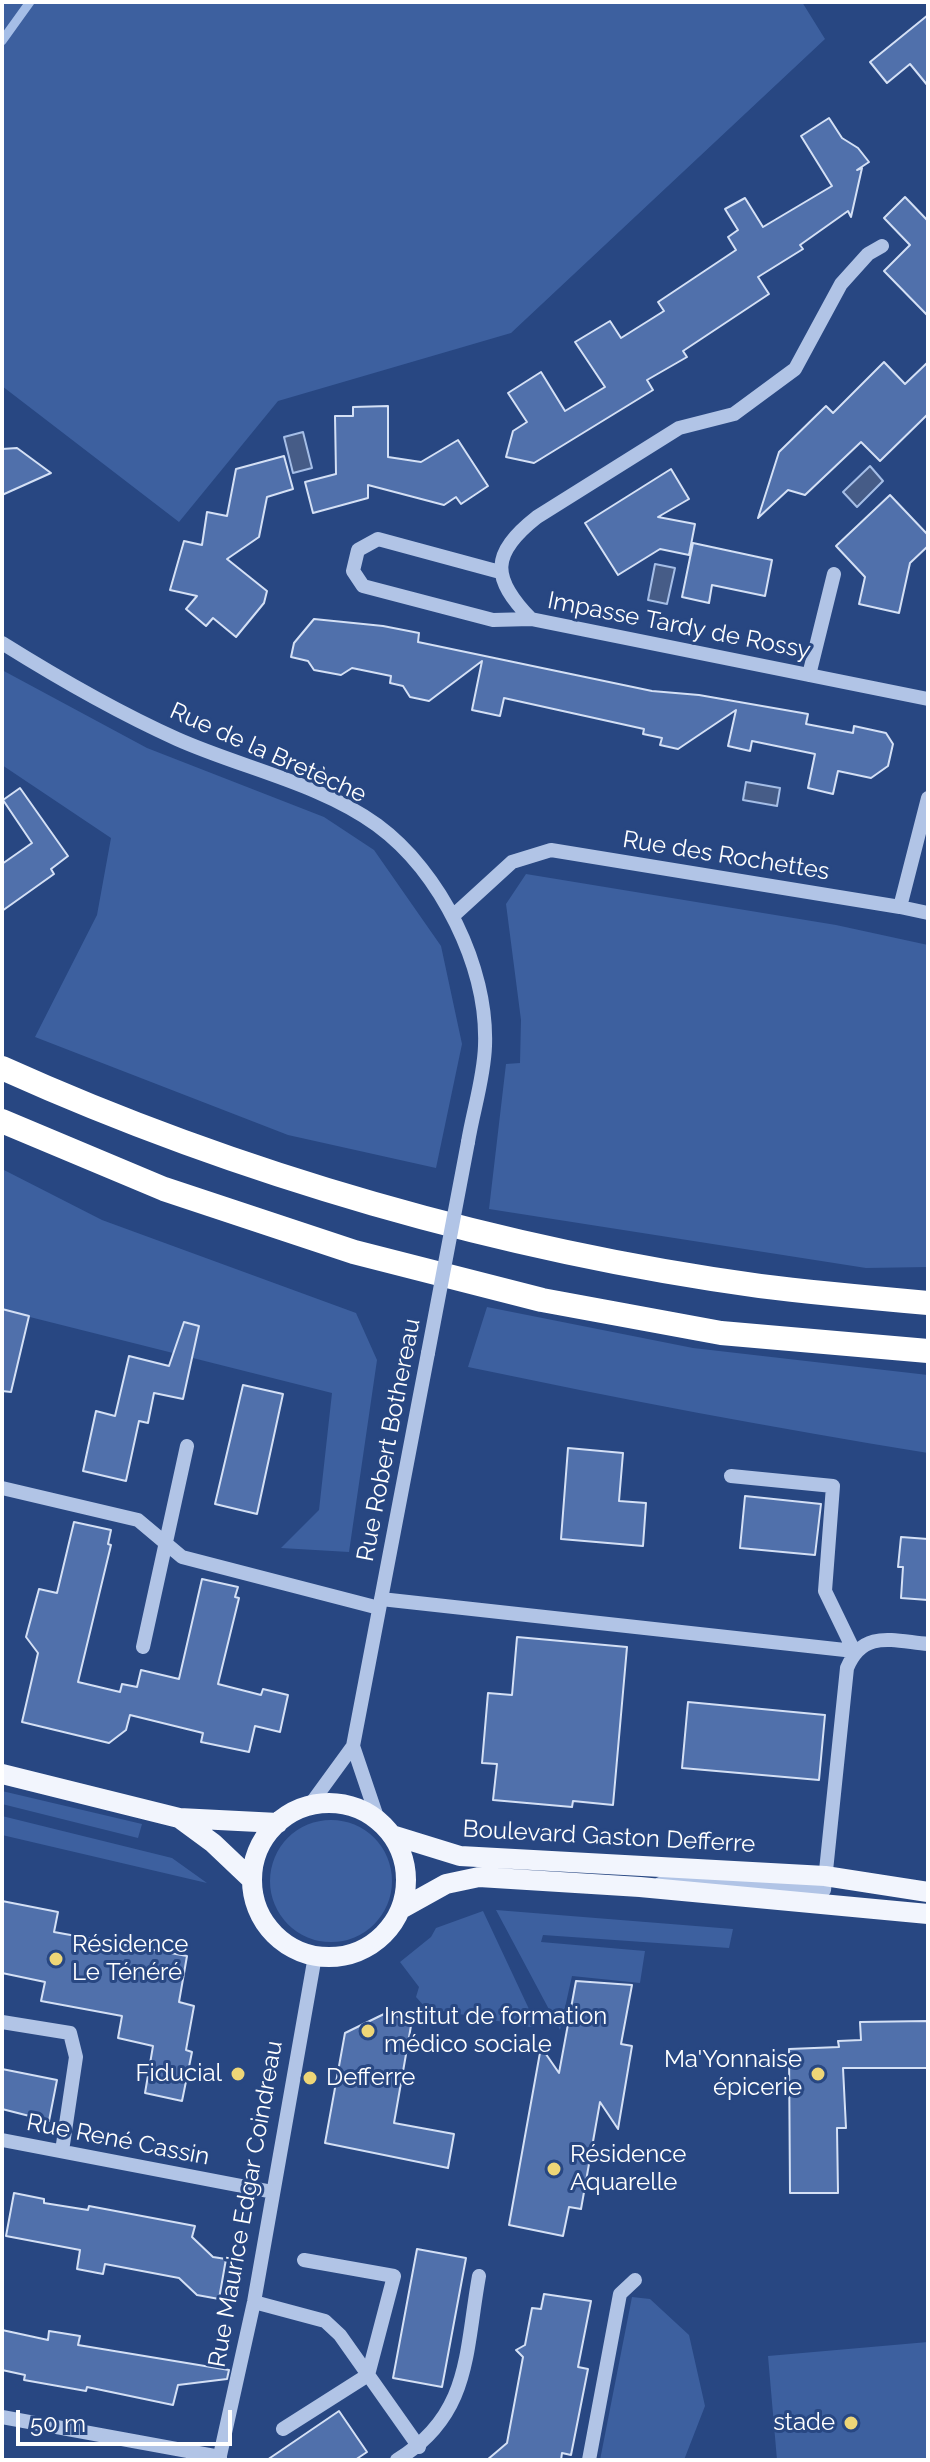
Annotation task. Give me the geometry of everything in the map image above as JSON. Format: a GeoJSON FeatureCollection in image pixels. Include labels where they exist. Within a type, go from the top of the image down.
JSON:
{"type":"FeatureCollection","features":[{"type":"Feature","properties":{"kind":"highway"},"geometry":{"type":"LineString","coordinates":[[2,1068],[65,1097],[185,1142],[480,1232],[759,1286],[928,1303]]}},
{"type":"Feature","properties":{"kind":"highway"},"geometry":{"type":"LineString","coordinates":[[2,1121],[164,1189],[354,1252],[542,1300],[721,1333],[928,1351]]}},
{"type":"Feature","properties":{"kind":"main road"},"geometry":{"type":"LineString","coordinates":[[2,1774],[179,1818],[278,1823]]}},
{"type":"Feature","properties":{"kind":"main road"},"geometry":{"type":"LineString","coordinates":[[310,1805],[346,1806],[385,1827],[406,1871],[401,1909],[387,1931],[366,1947],[342,1956],[315,1956],[295,1949],[264,1921],[255,1902],[252,1880],[258,1851],[278,1823],[310,1805]]}},
{"type":"Feature","properties":{"kind":"main road"},"geometry":{"type":"LineString","coordinates":[[179,1818],[213,1843],[252,1880]]}},
{"type":"Feature","properties":{"kind":"main road","name":"Boulevard Gaston Defferre"},"geometry":{"type":"LineString","coordinates":[[385,1827],[460,1856],[825,1876],[928,1892]]}},
{"type":"Feature","properties":{"kind":"main road","name":"Boulevard Gaston Defferre"},"geometry":{"type":"LineString","coordinates":[[401,1909],[463,1878],[640,1887],[928,1914]]}},
{"type":"Feature","properties":{"kind":"street"},"geometry":{"type":"LineString","coordinates":[[531,619],[493,620],[363,586],[353,571],[358,550],[378,539],[500,572],[503,552],[517,533],[537,517],[679,428],[734,414],[795,369],[841,284],[868,254],[882,246]]}},
{"type":"Feature","properties":{"kind":"street","name":"Impasse Tardy de Rossy"},"geometry":{"type":"LineString","coordinates":[[500,572],[509,596],[531,619],[928,699]]}},
{"type":"Feature","properties":{"kind":"street"},"geometry":{"type":"LineString","coordinates":[[809,675],[834,574]]}},
{"type":"Feature","properties":{"kind":"street","name":"Rue de la Bretèche"},"geometry":{"type":"LineString","coordinates":[[2,643],[86,693],[177,739],[321,796],[377,825],[413,859],[454,915],[477,988],[485,1046],[468,1142]]}},
{"type":"Feature","properties":{"kind":"street"},"geometry":{"type":"LineString","coordinates":[[900,907],[928,798]]}},
{"type":"Feature","properties":{"kind":"street","name":"Rue des Rochettes"},"geometry":{"type":"LineString","coordinates":[[454,915],[512,862],[551,850],[928,913]]}},
{"type":"Feature","properties":{"kind":"street","name":"Rue Robert Bothereau"},"geometry":{"type":"LineString","coordinates":[[310,1805],[353,1746],[468,1142]]}},
{"type":"Feature","properties":{"kind":"street"},"geometry":{"type":"LineString","coordinates":[[143,1647],[187,1446]]}},
{"type":"Feature","properties":{"kind":"street"},"geometry":{"type":"LineString","coordinates":[[731,1476],[833,1486],[825,1591],[854,1651],[847,1668],[825,1876]]}},
{"type":"Feature","properties":{"kind":"street"},"geometry":{"type":"LineString","coordinates":[[2,1488],[138,1520],[182,1557],[380,1604],[854,1651],[875,1639],[928,1644]]}},
{"type":"Feature","properties":{"kind":"street","name":"Rue Robert Bothereau"},"geometry":{"type":"LineString","coordinates":[[353,1746],[385,1827]]}},
{"type":"Feature","properties":{"kind":"street","name":"Boulevard Gaston Defferre"},"geometry":{"type":"LineString","coordinates":[[640,1887],[687,1879],[824,1890],[825,1876]]}},
{"type":"Feature","properties":{"kind":"street","name":"Rue Maurice Edgar Coindreau"},"geometry":{"type":"LineString","coordinates":[[220,2459],[254,2302],[315,1956]]}},
{"type":"Feature","properties":{"kind":"street"},"geometry":{"type":"LineString","coordinates":[[2,2022],[70,2033],[76,2057],[62,2151]]}},
{"type":"Feature","properties":{"kind":"street","name":"Rue René Cassin"},"geometry":{"type":"LineString","coordinates":[[2,2140],[273,2192]]}},
{"type":"Feature","properties":{"kind":"street"},"geometry":{"type":"LineString","coordinates":[[283,2429],[368,2375],[394,2276],[304,2260]]}},
{"type":"Feature","properties":{"kind":"street"},"geometry":{"type":"LineString","coordinates":[[397,2460],[419,2447],[438,2428],[457,2398],[479,2276]]}},
{"type":"Feature","properties":{"kind":"street"},"geometry":{"type":"LineString","coordinates":[[589,2460],[620,2294],[635,2280]]}},
{"type":"Feature","properties":{"kind":"street"},"geometry":{"type":"LineString","coordinates":[[254,2302],[325,2321],[340,2335],[419,2447]]}},
{"type":"Feature","properties":{"kind":"street"},"geometry":{"type":"LineString","coordinates":[[2,2417],[220,2459]]}},
{"type":"Feature","properties":{"kind":"shaded area"},"geometry":{"type":"Polygon","coordinates":[[[2,2],[802,2],[825,39],[511,333],[278,401],[179,522],[2,386],[2,2]]]}},
{"type":"Feature","properties":{"kind":"shaded area"},"geometry":{"type":"Polygon","coordinates":[[[303,432],[312,468],[293,473],[284,437],[303,432]]]}},
{"type":"Feature","properties":{"kind":"shaded area"},"geometry":{"type":"Polygon","coordinates":[[[870,466],[883,481],[857,507],[843,492],[870,466]]]}},
{"type":"Feature","properties":{"kind":"shaded area"},"geometry":{"type":"Polygon","coordinates":[[[655,564],[675,568],[667,604],[648,600],[655,564]]]}},
{"type":"Feature","properties":{"kind":"shaded area"},"geometry":{"type":"Polygon","coordinates":[[[2,670],[147,748],[324,817],[374,850],[441,946],[462,1044],[436,1168],[288,1135],[35,1037],[97,915],[111,838],[2,765],[2,670]]]}},
{"type":"Feature","properties":{"kind":"shaded area"},"geometry":{"type":"Polygon","coordinates":[[[746,782],[780,788],[777,806],[743,800],[746,782]]]}},
{"type":"Feature","properties":{"kind":"shaded area"},"geometry":{"type":"Polygon","coordinates":[[[526,874],[836,925],[928,945],[928,1267],[866,1268],[489,1209],[506,1064],[520,1063],[521,1020],[506,904],[526,874]]]}},
{"type":"Feature","properties":{"kind":"shaded area"},"geometry":{"type":"Polygon","coordinates":[[[2,1169],[102,1220],[356,1313],[377,1360],[349,1552],[281,1548],[319,1510],[332,1393],[2,1310],[2,1169]]]}},
{"type":"Feature","properties":{"kind":"shaded area"},"geometry":{"type":"Polygon","coordinates":[[[487,1307],[693,1348],[928,1375],[928,1453],[697,1413],[468,1367],[487,1307]]]}},
{"type":"Feature","properties":{"kind":"shaded area"},"geometry":{"type":"Polygon","coordinates":[[[2,1791],[142,1824],[138,1838],[2,1804],[2,1791]]]}},
{"type":"Feature","properties":{"kind":"shaded area"},"geometry":{"type":"Polygon","coordinates":[[[2,1816],[172,1858],[207,1883],[2,1835],[2,1816]]]}},
{"type":"Feature","properties":{"kind":"shaded area"},"geometry":{"type":"Polygon","coordinates":[[[331,1820],[354,1825],[374,1838],[387,1858],[392,1881],[387,1904],[374,1924],[354,1937],[331,1942],[308,1937],[288,1924],[275,1904],[270,1881],[275,1858],[288,1838],[308,1825],[331,1820]]]}},
{"type":"Feature","properties":{"kind":"shaded area"},"geometry":{"type":"Polygon","coordinates":[[[496,1910],[733,1929],[729,1948],[543,1935],[541,1942],[645,1951],[640,1983],[572,1976],[560,2030],[496,1910]]]}},
{"type":"Feature","properties":{"kind":"shaded area"},"geometry":{"type":"Polygon","coordinates":[[[483,1911],[536,2024],[531,2027],[426,2008],[416,1997],[419,1987],[400,1962],[431,1937],[436,1928],[483,1911]]]}},
{"type":"Feature","properties":{"kind":"shaded area"},"geometry":{"type":"Polygon","coordinates":[[[632,2297],[650,2299],[689,2335],[705,2406],[684,2460],[600,2460],[632,2297]]]}},
{"type":"Feature","properties":{"kind":"shaded area","name":"stade"},"geometry":{"type":"Polygon","coordinates":[[[928,2342],[928,2460],[777,2460],[768,2356],[928,2342]]]}},
{"type":"Feature","properties":{"kind":"building"},"geometry":{"type":"Polygon","coordinates":[[[928,15],[928,86],[910,64],[887,83],[870,62],[928,15]]]}},
{"type":"Feature","properties":{"kind":"building"},"geometry":{"type":"Polygon","coordinates":[[[829,118],[842,138],[858,148],[869,162],[857,170],[862,168],[851,217],[848,211],[800,245],[803,249],[758,277],[769,294],[683,351],[687,357],[647,380],[653,390],[534,463],[506,457],[513,431],[527,422],[508,393],[541,372],[565,411],[605,387],[575,342],[610,321],[621,338],[664,311],[658,302],[736,250],[728,237],[738,230],[725,209],[745,198],[763,227],[832,186],[801,136],[829,118]]]}},
{"type":"Feature","properties":{"kind":"building"},"geometry":{"type":"Polygon","coordinates":[[[905,197],[928,221],[928,316],[884,271],[910,245],[884,218],[905,197]]]}},
{"type":"Feature","properties":{"kind":"building"},"geometry":{"type":"Polygon","coordinates":[[[884,362],[905,384],[928,362],[928,414],[880,461],[861,442],[805,495],[788,490],[758,518],[779,452],[826,406],[833,413],[884,362]]]}},
{"type":"Feature","properties":{"kind":"building"},"geometry":{"type":"Polygon","coordinates":[[[388,406],[388,457],[421,462],[458,440],[488,486],[461,504],[456,497],[444,505],[368,485],[368,498],[313,513],[305,482],[336,474],[335,416],[353,416],[353,407],[388,406]]]}},
{"type":"Feature","properties":{"kind":"building"},"geometry":{"type":"Polygon","coordinates":[[[17,448],[51,473],[2,495],[2,449],[17,448]]]}},
{"type":"Feature","properties":{"kind":"building"},"geometry":{"type":"Polygon","coordinates":[[[284,456],[293,489],[267,497],[259,537],[227,559],[267,591],[264,603],[236,637],[213,618],[206,626],[186,609],[197,596],[170,590],[184,541],[202,545],[207,512],[227,516],[236,469],[284,456]]]}},
{"type":"Feature","properties":{"kind":"building"},"geometry":{"type":"Polygon","coordinates":[[[671,469],[689,499],[658,517],[695,524],[689,555],[660,549],[618,575],[585,523],[671,469]]]}},
{"type":"Feature","properties":{"kind":"building"},"geometry":{"type":"Polygon","coordinates":[[[890,495],[928,535],[928,546],[910,563],[899,613],[859,604],[865,577],[836,546],[890,495]]]}},
{"type":"Feature","properties":{"kind":"building"},"geometry":{"type":"Polygon","coordinates":[[[693,543],[772,560],[765,596],[712,585],[709,603],[682,597],[693,543]]]}},
{"type":"Feature","properties":{"kind":"building"},"geometry":{"type":"Polygon","coordinates":[[[314,619],[419,633],[418,642],[652,691],[699,695],[808,714],[806,724],[853,733],[854,726],[886,733],[893,744],[888,766],[871,778],[838,771],[833,794],[808,788],[815,754],[752,741],[750,751],[728,746],[736,710],[678,749],[660,745],[662,738],[643,734],[644,729],[504,698],[500,716],[472,710],[482,661],[429,701],[410,697],[403,686],[390,683],[391,676],[352,668],[341,675],[314,670],[308,661],[291,657],[294,643],[314,619]]]}},
{"type":"Feature","properties":{"kind":"building"},"geometry":{"type":"Polygon","coordinates":[[[20,788],[68,856],[51,869],[54,874],[2,911],[2,864],[32,843],[3,800],[20,788]]]}},
{"type":"Feature","properties":{"kind":"building"},"geometry":{"type":"Polygon","coordinates":[[[2,1309],[29,1316],[11,1392],[2,1391],[2,1309]]]}},
{"type":"Feature","properties":{"kind":"building"},"geometry":{"type":"Polygon","coordinates":[[[184,1322],[199,1326],[183,1399],[154,1393],[148,1423],[139,1421],[126,1481],[83,1471],[96,1411],[115,1416],[129,1356],[169,1366],[184,1322]]]}},
{"type":"Feature","properties":{"kind":"building"},"geometry":{"type":"Polygon","coordinates":[[[243,1385],[283,1394],[257,1514],[215,1504],[243,1385]]]}},
{"type":"Feature","properties":{"kind":"building"},"geometry":{"type":"Polygon","coordinates":[[[568,1448],[623,1453],[619,1501],[646,1503],[643,1546],[561,1539],[568,1448]]]}},
{"type":"Feature","properties":{"kind":"building"},"geometry":{"type":"Polygon","coordinates":[[[745,1496],[821,1504],[815,1555],[740,1548],[745,1496]]]}},
{"type":"Feature","properties":{"kind":"building"},"geometry":{"type":"Polygon","coordinates":[[[74,1522],[111,1530],[108,1544],[111,1545],[78,1682],[120,1692],[122,1684],[137,1687],[141,1670],[179,1679],[202,1579],[238,1587],[235,1597],[239,1598],[218,1684],[261,1695],[263,1689],[288,1695],[280,1732],[255,1726],[249,1752],[201,1742],[203,1733],[130,1715],[126,1730],[109,1743],[22,1722],[38,1653],[26,1637],[39,1589],[57,1593],[74,1522]]]}},
{"type":"Feature","properties":{"kind":"building"},"geometry":{"type":"Polygon","coordinates":[[[901,1537],[928,1539],[928,1600],[901,1598],[903,1567],[898,1567],[901,1537]]]}},
{"type":"Feature","properties":{"kind":"building"},"geometry":{"type":"Polygon","coordinates":[[[517,1637],[627,1647],[613,1805],[573,1801],[572,1807],[493,1800],[497,1764],[482,1763],[488,1693],[512,1695],[517,1637]]]}},
{"type":"Feature","properties":{"kind":"building"},"geometry":{"type":"Polygon","coordinates":[[[688,1702],[825,1715],[819,1780],[682,1768],[688,1702]]]}},
{"type":"Feature","properties":{"kind":"building"},"geometry":{"type":"Polygon","coordinates":[[[2,1901],[58,1912],[54,1932],[187,1956],[179,2002],[194,2006],[186,2050],[192,2052],[182,2101],[145,2093],[153,2046],[118,2038],[122,2016],[41,2001],[45,1982],[2,1973],[2,1901]]]}},
{"type":"Feature","properties":{"kind":"building"},"geometry":{"type":"Polygon","coordinates":[[[576,1981],[632,1985],[621,2044],[632,2046],[618,2129],[600,2102],[581,2209],[569,2207],[563,2236],[509,2225],[541,2047],[559,2073],[576,1981]]]}},
{"type":"Feature","properties":{"kind":"building"},"geometry":{"type":"Polygon","coordinates":[[[384,2014],[412,2020],[394,2123],[454,2134],[448,2168],[325,2143],[345,2033],[384,2014]]]}},
{"type":"Feature","properties":{"kind":"building"},"geometry":{"type":"Polygon","coordinates":[[[928,2021],[928,2068],[843,2068],[846,2128],[837,2128],[838,2193],[790,2193],[789,2049],[839,2047],[838,2041],[861,2040],[860,2022],[928,2021]]]}},
{"type":"Feature","properties":{"kind":"building"},"geometry":{"type":"Polygon","coordinates":[[[2,2069],[57,2080],[49,2121],[2,2109],[2,2069]]]}},
{"type":"Feature","properties":{"kind":"building"},"geometry":{"type":"Polygon","coordinates":[[[14,2193],[44,2199],[44,2203],[88,2210],[89,2206],[195,2226],[192,2237],[213,2257],[226,2259],[219,2299],[197,2295],[179,2278],[105,2264],[103,2274],[77,2269],[80,2250],[6,2236],[14,2193]]]}},
{"type":"Feature","properties":{"kind":"building"},"geometry":{"type":"Polygon","coordinates":[[[417,2249],[466,2258],[442,2387],[393,2378],[417,2249]]]}},
{"type":"Feature","properties":{"kind":"building"},"geometry":{"type":"Polygon","coordinates":[[[544,2294],[591,2301],[578,2367],[588,2369],[571,2455],[562,2453],[561,2460],[487,2460],[507,2443],[523,2357],[516,2350],[525,2345],[532,2308],[541,2309],[544,2294]]]}},
{"type":"Feature","properties":{"kind":"building"},"geometry":{"type":"Polygon","coordinates":[[[2,2330],[48,2340],[49,2331],[80,2336],[78,2345],[229,2370],[227,2379],[178,2385],[173,2405],[87,2387],[86,2391],[24,2380],[25,2375],[2,2370],[2,2330]]]}},
{"type":"Feature","properties":{"kind":"building"},"geometry":{"type":"Polygon","coordinates":[[[339,2411],[367,2452],[355,2460],[267,2460],[339,2411]]]}},
{"type":"Feature","properties":{"kind":"waterway"},"geometry":{"type":"LineString","coordinates":[[2,41],[30,2]]}},
{"type":"Feature","properties":{"kind":"place","name":"Résidence Le Ténéré"},"geometry":{"type":"Point","coordinates":[56,1959]}},
{"type":"Feature","properties":{"kind":"place","name":"Institut de formation médico sociale"},"geometry":{"type":"Point","coordinates":[368,2031]}},
{"type":"Feature","properties":{"kind":"place","name":"Fiducial"},"geometry":{"type":"Point","coordinates":[238,2074]}},
{"type":"Feature","properties":{"kind":"place","name":"Ma'Yonnaise épicerie"},"geometry":{"type":"Point","coordinates":[818,2074]}},
{"type":"Feature","properties":{"kind":"place","name":"Defferre"},"geometry":{"type":"Point","coordinates":[310,2078]}},
{"type":"Feature","properties":{"kind":"place","name":"Résidence Aquarelle"},"geometry":{"type":"Point","coordinates":[554,2169]}},
{"type":"Feature","properties":{"kind":"place","name":"stade"},"geometry":{"type":"Point","coordinates":[851,2423]}}]}
